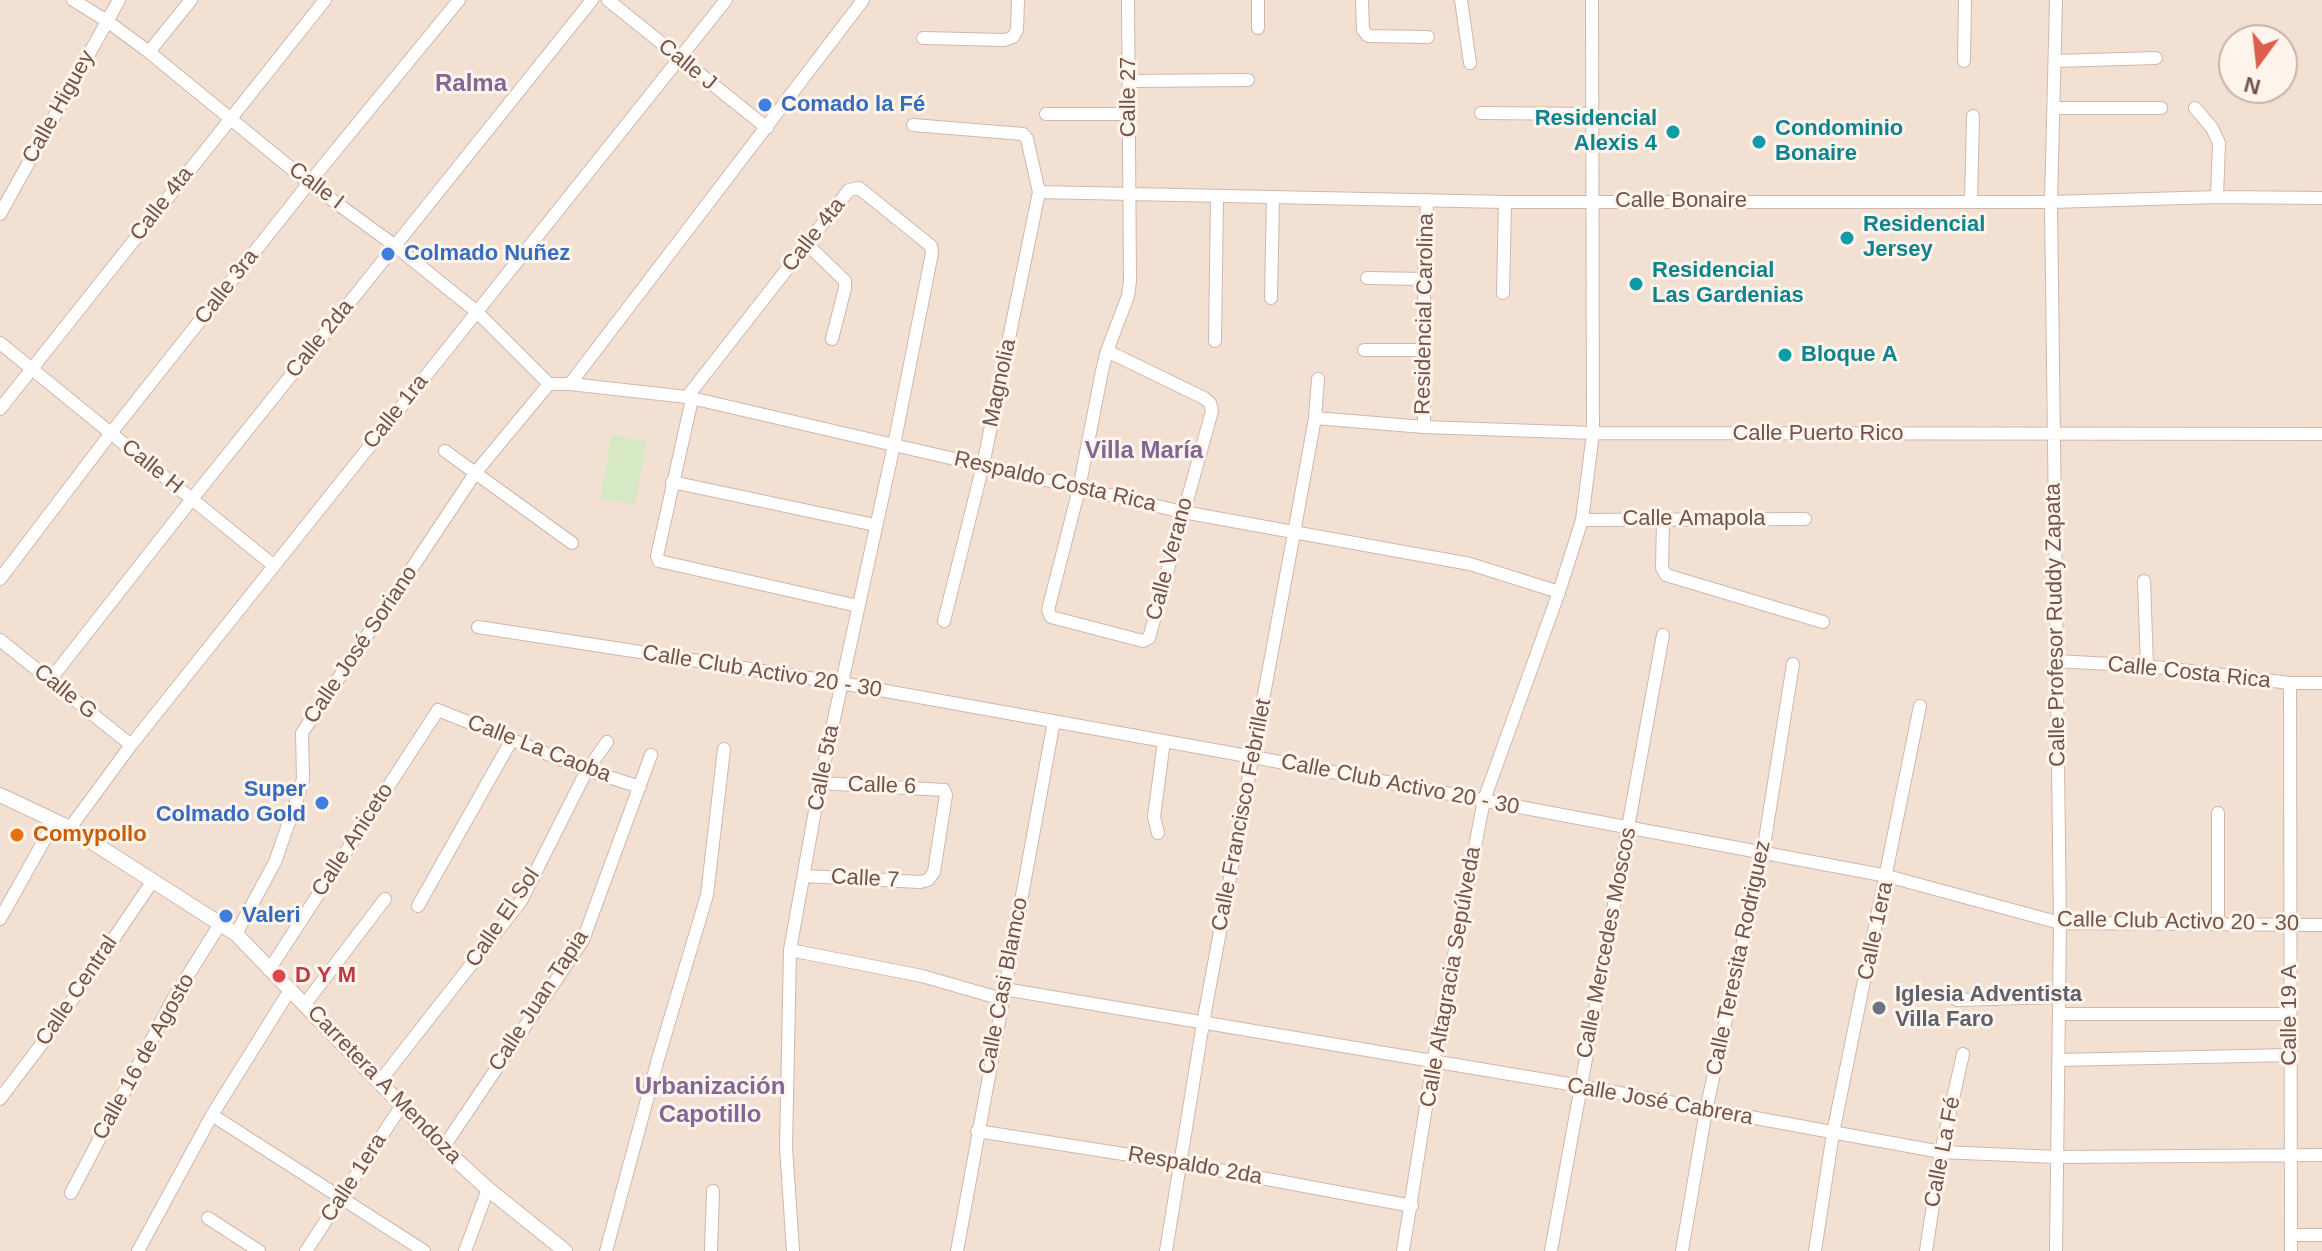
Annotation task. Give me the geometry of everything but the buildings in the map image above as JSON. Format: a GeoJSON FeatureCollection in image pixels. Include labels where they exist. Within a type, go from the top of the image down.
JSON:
{"type":"FeatureCollection","features":[{"type":"Feature","properties":{"kind":"street","name":"Calle I"},"geometry":{"type":"LineString","coordinates":[[73,0],[149,52],[309,183],[394,245],[477,312],[549,384]]}},
{"type":"Feature","properties":{"kind":"street","name":"Calle Higuey"},"geometry":{"type":"LineString","coordinates":[[0,214],[119,0]]}},
{"type":"Feature","properties":{"kind":"street"},"geometry":{"type":"LineString","coordinates":[[149,52],[191,0]]}},
{"type":"Feature","properties":{"kind":"street","name":"Calle 4ta"},"geometry":{"type":"LineString","coordinates":[[0,409],[325,0]]}},
{"type":"Feature","properties":{"kind":"street","name":"Calle 3ra"},"geometry":{"type":"LineString","coordinates":[[0,579],[309,183],[459,0]]}},
{"type":"Feature","properties":{"kind":"street","name":"Calle 2da"},"geometry":{"type":"LineString","coordinates":[[50,680],[592,0]]}},
{"type":"Feature","properties":{"kind":"street","name":"Calle J"},"geometry":{"type":"LineString","coordinates":[[608,0],[767,128]]}},
{"type":"Feature","properties":{"kind":"street","name":"Calle 1ra"},"geometry":{"type":"LineString","coordinates":[[70,828],[131,745],[273,565],[726,0]]}},
{"type":"Feature","properties":{"kind":"street"},"geometry":{"type":"LineString","coordinates":[[570,384],[863,0]]}},
{"type":"Feature","properties":{"kind":"street"},"geometry":{"type":"LineString","coordinates":[[923,38],[1005,40],[1013,37],[1017,30],[1018,0]]}},
{"type":"Feature","properties":{"kind":"street","name":"Calle 27"},"geometry":{"type":"LineString","coordinates":[[1128,0],[1130,281],[1128,296],[1107,351],[1079,489],[1048,615],[1146,641]]}},
{"type":"Feature","properties":{"kind":"street"},"geometry":{"type":"LineString","coordinates":[[1258,0],[1258,28]]}},
{"type":"Feature","properties":{"kind":"street"},"geometry":{"type":"LineString","coordinates":[[1362,0],[1363,30],[1368,36],[1428,37]]}},
{"type":"Feature","properties":{"kind":"street"},"geometry":{"type":"LineString","coordinates":[[1461,0],[1470,63]]}},
{"type":"Feature","properties":{"kind":"street","name":"Calle Altagracia Sepúlveda"},"geometry":{"type":"LineString","coordinates":[[1403,1251],[1433,1063],[1484,800],[1582,520],[1593,433],[1592,0]]}},
{"type":"Feature","properties":{"kind":"street"},"geometry":{"type":"LineString","coordinates":[[1964,61],[1965,0]]}},
{"type":"Feature","properties":{"kind":"street","name":"Calle Profesor Ruddy Zapata"},"geometry":{"type":"LineString","coordinates":[[2056,0],[2051,202],[2060,923],[2056,1251]]}},
{"type":"Feature","properties":{"kind":"street"},"geometry":{"type":"LineString","coordinates":[[2055,61],[2156,58]]}},
{"type":"Feature","properties":{"kind":"street"},"geometry":{"type":"LineString","coordinates":[[1129,81],[1248,80]]}},
{"type":"Feature","properties":{"kind":"street"},"geometry":{"type":"LineString","coordinates":[[2054,108],[2161,108]]}},
{"type":"Feature","properties":{"kind":"street"},"geometry":{"type":"LineString","coordinates":[[2195,108],[2212,128],[2219,143],[2217,197]]}},
{"type":"Feature","properties":{"kind":"street"},"geometry":{"type":"LineString","coordinates":[[1481,113],[1593,114]]}},
{"type":"Feature","properties":{"kind":"street"},"geometry":{"type":"LineString","coordinates":[[1046,114],[1129,114]]}},
{"type":"Feature","properties":{"kind":"street"},"geometry":{"type":"LineString","coordinates":[[1971,202],[1973,116]]}},
{"type":"Feature","properties":{"kind":"street"},"geometry":{"type":"LineString","coordinates":[[913,125],[1023,134],[1027,139],[1039,192]]}},
{"type":"Feature","properties":{"kind":"street","name":"Calle 4ta"},"geometry":{"type":"LineString","coordinates":[[689,398],[854,187]]}},
{"type":"Feature","properties":{"kind":"street","name":"Calle 5ta"},"geometry":{"type":"LineString","coordinates":[[793,1251],[786,1147],[790,950],[820,783],[894,445],[932,253],[931,246],[854,187]]}},
{"type":"Feature","properties":{"kind":"street","name":"Calle Bonaire"},"geometry":{"type":"LineString","coordinates":[[1039,192],[1505,202],[2051,202],[2217,197],[2322,198]]}},
{"type":"Feature","properties":{"kind":"street","name":"Magnolia"},"geometry":{"type":"LineString","coordinates":[[944,621],[983,465],[1039,192]]}},
{"type":"Feature","properties":{"kind":"street"},"geometry":{"type":"LineString","coordinates":[[1215,341],[1217,198]]}},
{"type":"Feature","properties":{"kind":"street"},"geometry":{"type":"LineString","coordinates":[[1271,298],[1273,198]]}},
{"type":"Feature","properties":{"kind":"street","name":"Residencial Carolina"},"geometry":{"type":"LineString","coordinates":[[1424,427],[1427,200]]}},
{"type":"Feature","properties":{"kind":"street"},"geometry":{"type":"LineString","coordinates":[[1503,293],[1505,202]]}},
{"type":"Feature","properties":{"kind":"street"},"geometry":{"type":"LineString","coordinates":[[807,244],[845,281],[832,339]]}},
{"type":"Feature","properties":{"kind":"street"},"geometry":{"type":"LineString","coordinates":[[1367,278],[1424,279]]}},
{"type":"Feature","properties":{"kind":"street","name":"Calle H"},"geometry":{"type":"LineString","coordinates":[[0,343],[273,565]]}},
{"type":"Feature","properties":{"kind":"street"},"geometry":{"type":"LineString","coordinates":[[1364,350],[1424,350]]}},
{"type":"Feature","properties":{"kind":"street","name":"Calle Verano"},"geometry":{"type":"LineString","coordinates":[[1107,351],[1210,403],[1212,411],[1146,641]]}},
{"type":"Feature","properties":{"kind":"street","name":"Calle Francisco Febrillet"},"geometry":{"type":"LineString","coordinates":[[1166,1251],[1203,1023],[1315,418],[1318,379]]}},
{"type":"Feature","properties":{"kind":"street","name":"Respaldo Costa Rica"},"geometry":{"type":"LineString","coordinates":[[549,384],[689,398],[1183,512],[1470,564],[1559,592]]}},
{"type":"Feature","properties":{"kind":"street","name":"Calle José Soriano"},"geometry":{"type":"LineString","coordinates":[[236,934],[275,862],[298,796],[303,779],[302,733],[476,472],[549,384]]}},
{"type":"Feature","properties":{"kind":"street"},"geometry":{"type":"LineString","coordinates":[[689,398],[657,556],[659,561],[858,606]]}},
{"type":"Feature","properties":{"kind":"street","name":"Calle Puerto Rico"},"geometry":{"type":"LineString","coordinates":[[1315,418],[1424,427],[1593,433],[2322,434]]}},
{"type":"Feature","properties":{"kind":"street"},"geometry":{"type":"LineString","coordinates":[[445,451],[572,543]]}},
{"type":"Feature","properties":{"kind":"street"},"geometry":{"type":"LineString","coordinates":[[672,482],[875,525]]}},
{"type":"Feature","properties":{"kind":"street","name":"Calle Amapola"},"geometry":{"type":"LineString","coordinates":[[1582,520],[1805,519]]}},
{"type":"Feature","properties":{"kind":"street"},"geometry":{"type":"LineString","coordinates":[[1663,520],[1662,568],[1666,575],[1823,622]]}},
{"type":"Feature","properties":{"kind":"street"},"geometry":{"type":"LineString","coordinates":[[2144,581],[2147,666]]}},
{"type":"Feature","properties":{"kind":"street","name":"Calle Club Activo 20 - 30"},"geometry":{"type":"LineString","coordinates":[[478,627],[841,683],[1763,852],[1887,876],[2060,923],[2322,925]]}},
{"type":"Feature","properties":{"kind":"street","name":"Calle Mercedes Moscos"},"geometry":{"type":"LineString","coordinates":[[1551,1251],[1663,635]]}},
{"type":"Feature","properties":{"kind":"street","name":"Calle G"},"geometry":{"type":"LineString","coordinates":[[0,640],[131,745]]}},
{"type":"Feature","properties":{"kind":"street","name":"Calle Costa Rica"},"geometry":{"type":"LineString","coordinates":[[2056,661],[2147,666],[2290,683],[2322,683]]}},
{"type":"Feature","properties":{"kind":"street","name":"Calle Teresita Rodriguez"},"geometry":{"type":"LineString","coordinates":[[1682,1251],[1706,1110],[1763,852],[1793,664]]}},
{"type":"Feature","properties":{"kind":"street","name":"Calle 19 A"},"geometry":{"type":"LineString","coordinates":[[2290,683],[2291,1251]]}},
{"type":"Feature","properties":{"kind":"street","name":"Calle 1era"},"geometry":{"type":"LineString","coordinates":[[1815,1251],[1833,1133],[1920,706]]}},
{"type":"Feature","properties":{"kind":"street","name":"Calle La Caoba"},"geometry":{"type":"LineString","coordinates":[[438,710],[587,770],[640,787]]}},
{"type":"Feature","properties":{"kind":"street","name":"Calle Aniceto"},"geometry":{"type":"LineString","coordinates":[[269,970],[438,710]]}},
{"type":"Feature","properties":{"kind":"street","name":"Calle Casi Blamco"},"geometry":{"type":"LineString","coordinates":[[957,1251],[1054,721]]}},
{"type":"Feature","properties":{"kind":"street"},"geometry":{"type":"LineString","coordinates":[[418,906],[511,741]]}},
{"type":"Feature","properties":{"kind":"street"},"geometry":{"type":"LineString","coordinates":[[1158,833],[1154,817],[1164,741]]}},
{"type":"Feature","properties":{"kind":"street","name":"Calle El Sol"},"geometry":{"type":"LineString","coordinates":[[380,1081],[521,901],[587,770],[607,742]]}},
{"type":"Feature","properties":{"kind":"street"},"geometry":{"type":"LineString","coordinates":[[606,1251],[707,895],[724,749]]}},
{"type":"Feature","properties":{"kind":"street","name":"Calle Juan Tapia"},"geometry":{"type":"LineString","coordinates":[[443,1148],[583,940],[651,755]]}},
{"type":"Feature","properties":{"kind":"street","name":"Calle 6"},"geometry":{"type":"LineString","coordinates":[[820,783],[944,790]]}},
{"type":"Feature","properties":{"kind":"street","name":"Calle 7"},"geometry":{"type":"LineString","coordinates":[[804,876],[928,880],[934,872],[946,795],[944,790]]}},
{"type":"Feature","properties":{"kind":"street","name":"Carretera A Mendoza"},"geometry":{"type":"LineString","coordinates":[[0,795],[70,828],[236,934],[443,1148],[565,1251]]}},
{"type":"Feature","properties":{"kind":"street"},"geometry":{"type":"LineString","coordinates":[[2218,813],[2218,924]]}},
{"type":"Feature","properties":{"kind":"street"},"geometry":{"type":"LineString","coordinates":[[0,919],[55,821]]}},
{"type":"Feature","properties":{"kind":"street","name":"Calle Central"},"geometry":{"type":"LineString","coordinates":[[0,1099],[47,1037],[152,882]]}},
{"type":"Feature","properties":{"kind":"street"},"geometry":{"type":"LineString","coordinates":[[305,1004],[385,899]]}},
{"type":"Feature","properties":{"kind":"street","name":"Calle 16 de Agosto"},"geometry":{"type":"LineString","coordinates":[[71,1193],[172,1001],[220,924]]}},
{"type":"Feature","properties":{"kind":"street","name":"Calle José Cabrera"},"geometry":{"type":"LineString","coordinates":[[790,950],[1003,994],[1203,1023],[1581,1086],[1941,1152],[2057,1157],[2322,1155]]}},
{"type":"Feature","properties":{"kind":"street"},"geometry":{"type":"LineString","coordinates":[[138,1251],[212,1115],[290,990]]}},
{"type":"Feature","properties":{"kind":"street"},"geometry":{"type":"LineString","coordinates":[[1957,1000],[2059,997]]}},
{"type":"Feature","properties":{"kind":"street"},"geometry":{"type":"LineString","coordinates":[[2059,1014],[2290,1014]]}},
{"type":"Feature","properties":{"kind":"street","name":"Calle La Fé"},"geometry":{"type":"LineString","coordinates":[[1926,1251],[1941,1152],[1963,1054]]}},
{"type":"Feature","properties":{"kind":"street"},"geometry":{"type":"LineString","coordinates":[[2059,1060],[2291,1055]]}},
{"type":"Feature","properties":{"kind":"street","name":"Calle 1era"},"geometry":{"type":"LineString","coordinates":[[306,1251],[402,1105]]}},
{"type":"Feature","properties":{"kind":"street"},"geometry":{"type":"LineString","coordinates":[[212,1115],[424,1251]]}},
{"type":"Feature","properties":{"kind":"street","name":"Respaldo 2da"},"geometry":{"type":"LineString","coordinates":[[977,1131],[1181,1163],[1412,1206]]}},
{"type":"Feature","properties":{"kind":"street"},"geometry":{"type":"LineString","coordinates":[[465,1251],[488,1189]]}},
{"type":"Feature","properties":{"kind":"street"},"geometry":{"type":"LineString","coordinates":[[711,1251],[713,1191]]}},
{"type":"Feature","properties":{"kind":"street"},"geometry":{"type":"LineString","coordinates":[[208,1218],[259,1251]]}},
{"type":"Feature","properties":{"kind":"street"},"geometry":{"type":"LineString","coordinates":[[2291,1235],[2322,1235]]}},
{"type":"Feature","properties":{"kind":"shaded area"},"geometry":{"type":"Polygon","coordinates":[[[0,0],[2322,0],[2322,1251],[0,1251],[0,0]]]}},
{"type":"Feature","properties":{"kind":"green space"},"geometry":{"type":"Polygon","coordinates":[[[612,435],[647,441],[635,505],[600,499],[612,435]]]}},
{"type":"Feature","properties":{"kind":"place","name":"Comado la Fé"},"geometry":{"type":"Point","coordinates":[765,105]}},
{"type":"Feature","properties":{"kind":"place","name":"Residencial Alexis 4"},"geometry":{"type":"Point","coordinates":[1673,132]}},
{"type":"Feature","properties":{"kind":"place","name":"Condominio Bonaire"},"geometry":{"type":"Point","coordinates":[1759,142]}},
{"type":"Feature","properties":{"kind":"place","name":"Residencial Jersey"},"geometry":{"type":"Point","coordinates":[1847,238]}},
{"type":"Feature","properties":{"kind":"place","name":"Colmado Nuñez"},"geometry":{"type":"Point","coordinates":[388,254]}},
{"type":"Feature","properties":{"kind":"place","name":"Residencial Las Gardenias"},"geometry":{"type":"Point","coordinates":[1636,284]}},
{"type":"Feature","properties":{"kind":"place","name":"Bloque A"},"geometry":{"type":"Point","coordinates":[1785,355]}},
{"type":"Feature","properties":{"kind":"place","name":"Super Colmado Gold"},"geometry":{"type":"Point","coordinates":[322,803]}},
{"type":"Feature","properties":{"kind":"place","name":"Comypollo"},"geometry":{"type":"Point","coordinates":[17,835]}},
{"type":"Feature","properties":{"kind":"place","name":"Valeri"},"geometry":{"type":"Point","coordinates":[226,916]}},
{"type":"Feature","properties":{"kind":"place","name":"D Y M"},"geometry":{"type":"Point","coordinates":[279,976]}},
{"type":"Feature","properties":{"kind":"place","name":"Iglesia Adventista Villa Faro"},"geometry":{"type":"Point","coordinates":[1879,1008]}},
{"type":"Feature","properties":{"kind":"district","name":"Ralma"},"geometry":{"type":"Point","coordinates":[471,84]}},
{"type":"Feature","properties":{"kind":"district","name":"Villa María"},"geometry":{"type":"Point","coordinates":[1144,451]}},
{"type":"Feature","properties":{"kind":"district","name":"Urbanización Capotillo"},"geometry":{"type":"Point","coordinates":[710,1101]}}]}
